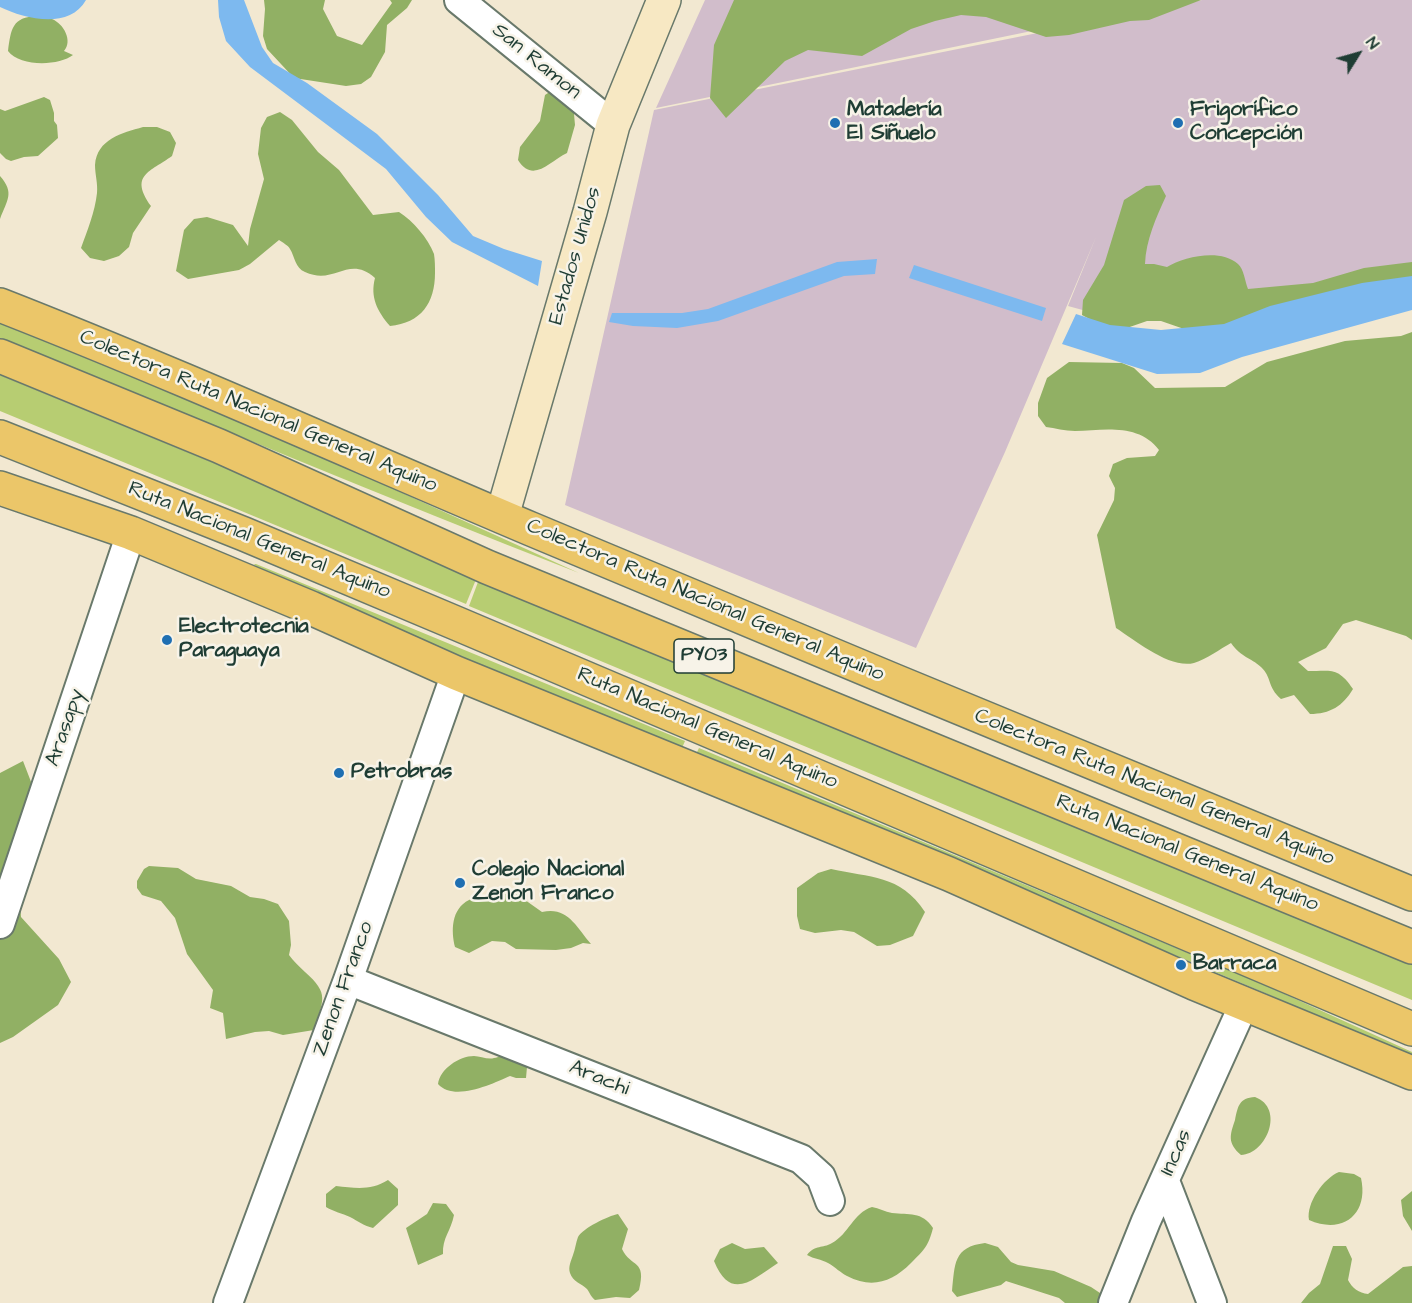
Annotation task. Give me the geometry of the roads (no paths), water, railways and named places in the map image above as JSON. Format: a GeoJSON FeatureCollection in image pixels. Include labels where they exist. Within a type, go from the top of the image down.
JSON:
{"type":"FeatureCollection","features":[{"type":"Feature","properties":{"kind":"main road","name":"Colectora Ruta Nacional General Aquino"},"geometry":{"type":"LineString","coordinates":[[0,305],[83,337],[501,516],[1412,894]]}},
{"type":"Feature","properties":{"kind":"main road","name":"Ruta Nacional General Aquino"},"geometry":{"type":"LineString","coordinates":[[0,356],[219,446],[487,567],[1412,947]]}},
{"type":"Feature","properties":{"kind":"main road","name":"Ruta Nacional General Aquino"},"geometry":{"type":"LineString","coordinates":[[0,437],[459,624],[1412,1029]]}},
{"type":"Feature","properties":{"kind":"main road"},"geometry":{"type":"LineString","coordinates":[[39,452],[250,583]]}},
{"type":"Feature","properties":{"kind":"main road"},"geometry":{"type":"LineString","coordinates":[[0,488],[131,533],[456,674],[949,874],[1244,1004],[1412,1073]]}},
{"type":"Feature","properties":{"kind":"street","name":"San Ramon"},"geometry":{"type":"LineString","coordinates":[[459,0],[613,124]]}},
{"type":"Feature","properties":{"kind":"street","name":"Estados Unidos"},"geometry":{"type":"LineString","coordinates":[[501,516],[590,212],[613,124],[664,0]]}},
{"type":"Feature","properties":{"kind":"street","name":"Arasapy"},"geometry":{"type":"LineString","coordinates":[[0,924],[131,533]]}},
{"type":"Feature","properties":{"kind":"street","name":"Zenon Franco"},"geometry":{"type":"LineString","coordinates":[[233,1301],[456,674]]}},
{"type":"Feature","properties":{"kind":"street","name":"Arachi"},"geometry":{"type":"LineString","coordinates":[[348,980],[801,1159],[821,1177],[830,1201]]}},
{"type":"Feature","properties":{"kind":"street","name":"Incas"},"geometry":{"type":"LineString","coordinates":[[1113,1303],[1146,1221],[1244,1004]]}},
{"type":"Feature","properties":{"kind":"street"},"geometry":{"type":"LineString","coordinates":[[1165,1181],[1212,1303]]}},
{"type":"Feature","properties":{"kind":"water"},"geometry":{"type":"Polygon","coordinates":[[[0,0],[86,0],[69,15],[58,19],[46,19],[22,15],[0,7],[0,0]]]}},
{"type":"Feature","properties":{"kind":"water"},"geometry":{"type":"Polygon","coordinates":[[[218,0],[244,0],[262,47],[273,63],[307,83],[377,134],[438,195],[473,236],[542,261],[538,286],[452,242],[426,217],[386,169],[250,67],[226,41],[219,17],[218,0]]]}},
{"type":"Feature","properties":{"kind":"water"},"geometry":{"type":"Polygon","coordinates":[[[877,259],[875,274],[844,276],[718,321],[677,328],[633,326],[609,322],[612,313],[682,313],[708,309],[837,262],[877,259]]]}},
{"type":"Feature","properties":{"kind":"water"},"geometry":{"type":"Polygon","coordinates":[[[914,265],[1046,308],[1042,321],[909,278],[914,265]]]}},
{"type":"Feature","properties":{"kind":"water"},"geometry":{"type":"Polygon","coordinates":[[[1412,276],[1412,310],[1242,357],[1200,373],[1157,374],[1062,344],[1076,314],[1110,325],[1161,330],[1224,324],[1270,306],[1362,283],[1412,276]]]}},
{"type":"Feature","properties":{"kind":"place","name":"Matadería El Siñuelo"},"geometry":{"type":"Point","coordinates":[835,123]}},
{"type":"Feature","properties":{"kind":"place","name":"Frigorífico Concepción"},"geometry":{"type":"Point","coordinates":[1178,123]}},
{"type":"Feature","properties":{"kind":"place","name":"Electrotecnia Paraguaya"},"geometry":{"type":"Point","coordinates":[167,640]}},
{"type":"Feature","properties":{"kind":"place","name":"Petrobras"},"geometry":{"type":"Point","coordinates":[339,773]}},
{"type":"Feature","properties":{"kind":"place","name":"Colegio Nacional Zenon Franco"},"geometry":{"type":"Point","coordinates":[460,883]}},
{"type":"Feature","properties":{"kind":"place","name":"Barraca"},"geometry":{"type":"Point","coordinates":[1181,965]}}]}
